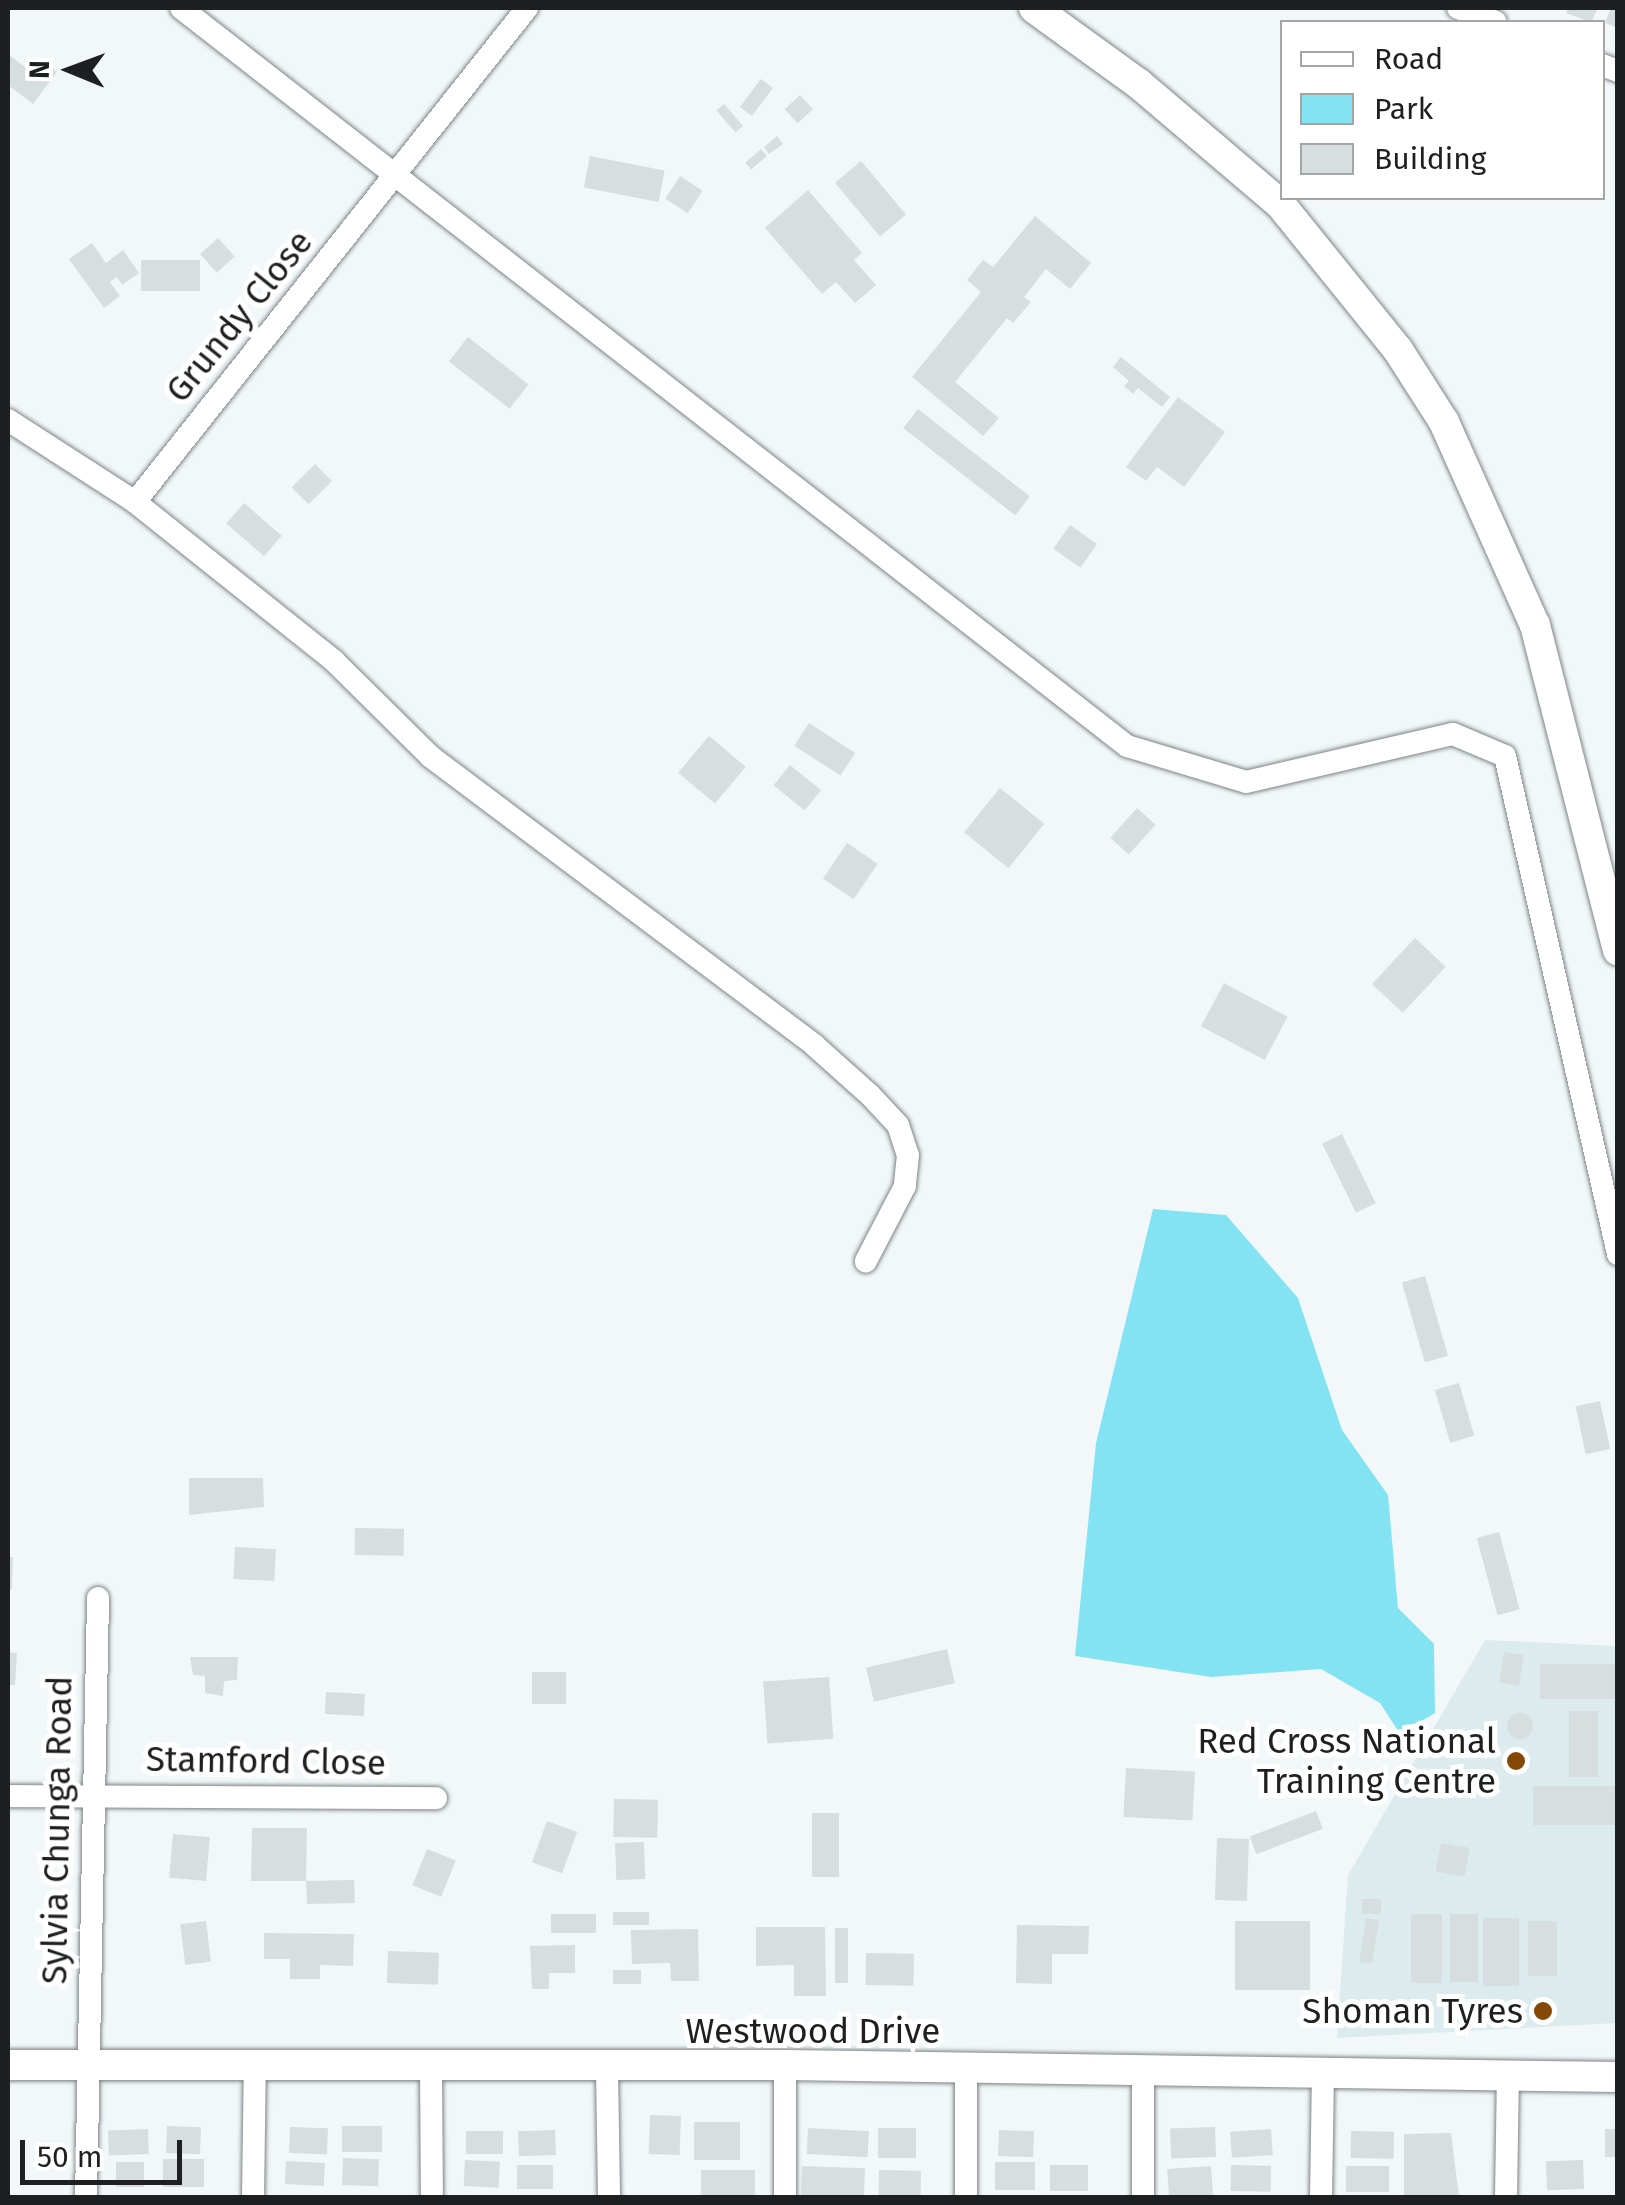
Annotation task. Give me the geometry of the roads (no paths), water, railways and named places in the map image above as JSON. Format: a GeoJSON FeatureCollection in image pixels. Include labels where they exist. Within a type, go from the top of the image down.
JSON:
{"type":"FeatureCollection","features":[{"type":"Feature","properties":{"kind":"street"},"geometry":{"type":"LineString","coordinates":[[180,8],[1126,746],[1246,782],[1453,734],[1505,756],[1618,1254]]}},
{"type":"Feature","properties":{"kind":"street","name":"Grundy Close"},"geometry":{"type":"LineString","coordinates":[[135,502],[527,8]]}},
{"type":"Feature","properties":{"kind":"street"},"geometry":{"type":"LineString","coordinates":[[1034,8],[1139,84],[1282,205],[1398,350],[1444,422],[1535,625],[1618,950]]}},
{"type":"Feature","properties":{"kind":"street"},"geometry":{"type":"LineString","coordinates":[[1458,8],[1491,20]]}},
{"type":"Feature","properties":{"kind":"street"},"geometry":{"type":"LineString","coordinates":[[8,420],[135,502],[334,661],[431,756],[814,1046],[870,1095],[898,1125],[908,1155],[900,1198],[866,1261]]}},
{"type":"Feature","properties":{"kind":"street","name":"Sylvia Chunga Road"},"geometry":{"type":"LineString","coordinates":[[86,2198],[98,1598]]}},
{"type":"Feature","properties":{"kind":"street","name":"Stamford Close"},"geometry":{"type":"LineString","coordinates":[[8,1796],[436,1798]]}},
{"type":"Feature","properties":{"kind":"street"},"geometry":{"type":"LineString","coordinates":[[253,2198],[255,2062]]}},
{"type":"Feature","properties":{"kind":"street","name":"Westwood Drive"},"geometry":{"type":"LineString","coordinates":[[8,2065],[255,2062],[607,2069],[786,2065],[1323,2076],[1618,2076]]}},
{"type":"Feature","properties":{"kind":"street"},"geometry":{"type":"LineString","coordinates":[[785,2198],[786,2065]]}},
{"type":"Feature","properties":{"kind":"street"},"geometry":{"type":"LineString","coordinates":[[431,2067],[432,2198]]}},
{"type":"Feature","properties":{"kind":"street"},"geometry":{"type":"LineString","coordinates":[[607,2069],[609,2198]]}},
{"type":"Feature","properties":{"kind":"street"},"geometry":{"type":"LineString","coordinates":[[966,2070],[966,2198]]}},
{"type":"Feature","properties":{"kind":"street"},"geometry":{"type":"LineString","coordinates":[[1143,2072],[1143,2198]]}},
{"type":"Feature","properties":{"kind":"street"},"geometry":{"type":"LineString","coordinates":[[1321,2198],[1323,2076]]}},
{"type":"Feature","properties":{"kind":"street"},"geometry":{"type":"LineString","coordinates":[[1506,2198],[1508,2077]]}},
{"type":"Feature","properties":{"kind":"place","name":"Red Cross National Training Centre"},"geometry":{"type":"Point","coordinates":[1516,1761]}},
{"type":"Feature","properties":{"kind":"place","name":"Shoman Tyres"},"geometry":{"type":"Point","coordinates":[1543,2011]}}]}
